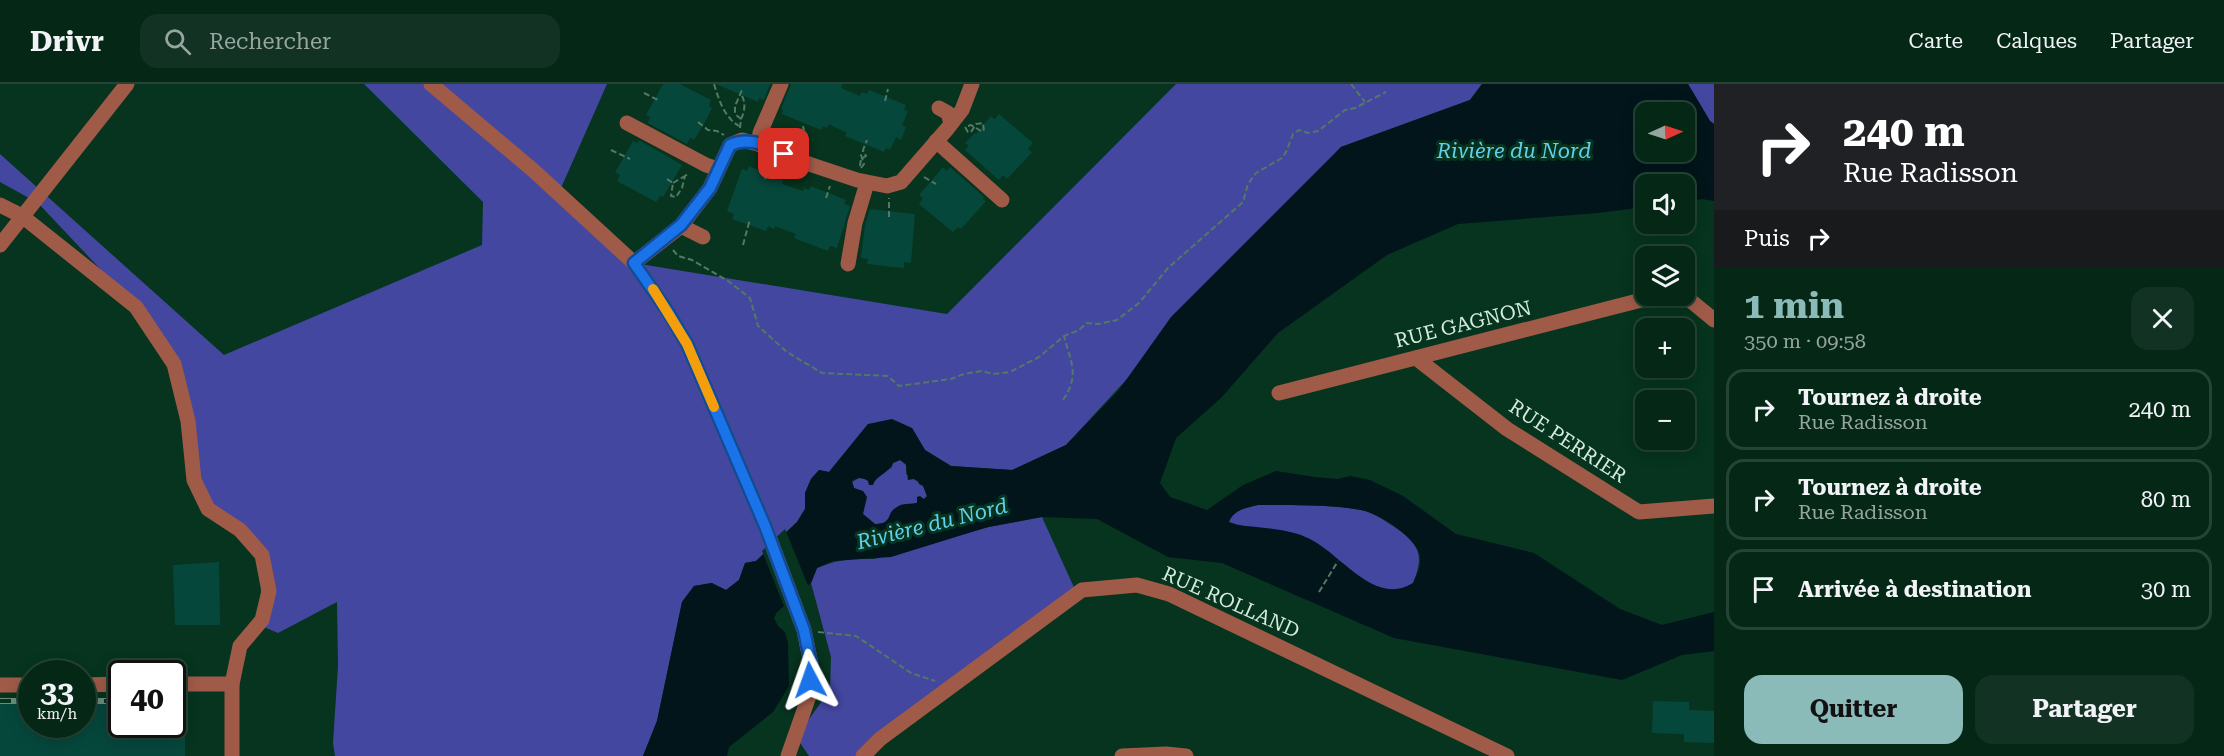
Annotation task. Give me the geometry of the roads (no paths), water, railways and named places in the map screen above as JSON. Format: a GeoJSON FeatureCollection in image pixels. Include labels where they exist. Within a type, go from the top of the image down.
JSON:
{"type":"FeatureCollection","features":[{"type":"Feature","properties":{"kind":"street"},"geometry":{"type":"LineString","coordinates":[[0,245],[127,84]]}},
{"type":"Feature","properties":{"kind":"street"},"geometry":{"type":"LineString","coordinates":[[431,84],[534,171],[634,263],[687,344],[765,526],[804,630],[811,664],[809,696],[788,756]]}},
{"type":"Feature","properties":{"kind":"street"},"geometry":{"type":"LineString","coordinates":[[758,144],[760,133],[781,84]]}},
{"type":"Feature","properties":{"kind":"street"},"geometry":{"type":"LineString","coordinates":[[634,263],[681,225],[710,188],[712,167],[737,137],[809,164],[863,174],[887,186],[901,182],[962,110],[972,84]]}},
{"type":"Feature","properties":{"kind":"street"},"geometry":{"type":"LineString","coordinates":[[939,108],[948,113],[951,123]]}},
{"type":"Feature","properties":{"kind":"street"},"geometry":{"type":"LineString","coordinates":[[627,123],[712,167]]}},
{"type":"Feature","properties":{"kind":"street"},"geometry":{"type":"LineString","coordinates":[[936,141],[1002,200]]}},
{"type":"Feature","properties":{"kind":"street"},"geometry":{"type":"LineString","coordinates":[[848,264],[863,174]]}},
{"type":"Feature","properties":{"kind":"street"},"geometry":{"type":"LineString","coordinates":[[0,205],[22,216],[136,308],[174,364],[188,421],[194,480],[208,509],[240,530],[262,555],[269,591],[262,620],[240,646],[232,684],[232,756]]}},
{"type":"Feature","properties":{"kind":"street"},"geometry":{"type":"LineString","coordinates":[[681,225],[703,237]]}},
{"type":"Feature","properties":{"kind":"street","name":"RUE GAGNON"},"geometry":{"type":"LineString","coordinates":[[1280,393],[1635,302]]}},
{"type":"Feature","properties":{"kind":"street"},"geometry":{"type":"LineString","coordinates":[[1695,304],[1714,320]]}},
{"type":"Feature","properties":{"kind":"street","name":"RUE PERRIER"},"geometry":{"type":"LineString","coordinates":[[1416,358],[1507,429],[1639,512],[1714,506]]}},
{"type":"Feature","properties":{"kind":"street","name":"RUE ROLLAND"},"geometry":{"type":"LineString","coordinates":[[863,756],[880,739],[1082,590],[1137,585],[1169,594],[1507,756]]}},
{"type":"Feature","properties":{"kind":"street"},"geometry":{"type":"LineString","coordinates":[[186,684],[232,684]]}},
{"type":"Feature","properties":{"kind":"street"},"geometry":{"type":"LineString","coordinates":[[0,685],[18,685]]}},
{"type":"Feature","properties":{"kind":"street"},"geometry":{"type":"LineString","coordinates":[[1122,756],[1166,753],[1186,756]]}},
{"type":"Feature","properties":{"kind":"water","name":"Rivière du Nord"},"geometry":{"type":"Polygon","coordinates":[[[1482,84],[1688,84],[1714,124],[1714,201],[1695,200],[1695,174],[1635,174],[1635,208],[1458,224],[1387,255],[1278,333],[1221,398],[1176,438],[1160,483],[1170,497],[1207,510],[1243,485],[1276,471],[1315,477],[1337,479],[1350,476],[1370,480],[1403,496],[1456,534],[1534,553],[1620,609],[1662,625],[1714,612],[1714,651],[1682,655],[1622,680],[1394,638],[1222,563],[1168,557],[1097,519],[1042,517],[988,527],[891,557],[833,561],[817,568],[811,583],[777,612],[774,618],[785,632],[788,643],[789,686],[773,712],[729,747],[727,756],[643,756],[657,721],[682,602],[694,586],[712,583],[726,590],[739,580],[745,563],[756,561],[797,522],[805,509],[805,493],[811,479],[819,470],[829,472],[868,424],[892,419],[912,428],[925,450],[951,466],[1012,470],[1066,445],[1119,390],[1171,317],[1341,147],[1470,100],[1482,84]],[[900,460],[893,463],[873,485],[869,485],[868,481],[862,478],[852,481],[854,488],[863,491],[867,497],[863,514],[875,524],[885,522],[893,509],[904,504],[917,503],[917,497],[924,499],[927,496],[918,481],[908,480],[906,464],[900,460]],[[1258,505],[1237,512],[1229,522],[1302,535],[1322,546],[1372,584],[1399,589],[1413,583],[1420,564],[1418,550],[1398,529],[1372,513],[1326,506],[1258,505]]]}},
{"type":"Feature","properties":{"kind":"railway"},"geometry":{"type":"LineString","coordinates":[[0,701],[18,701]]}},
{"type":"Feature","properties":{"kind":"railway"},"geometry":{"type":"LineString","coordinates":[[96,701],[108,701]]}}]}
